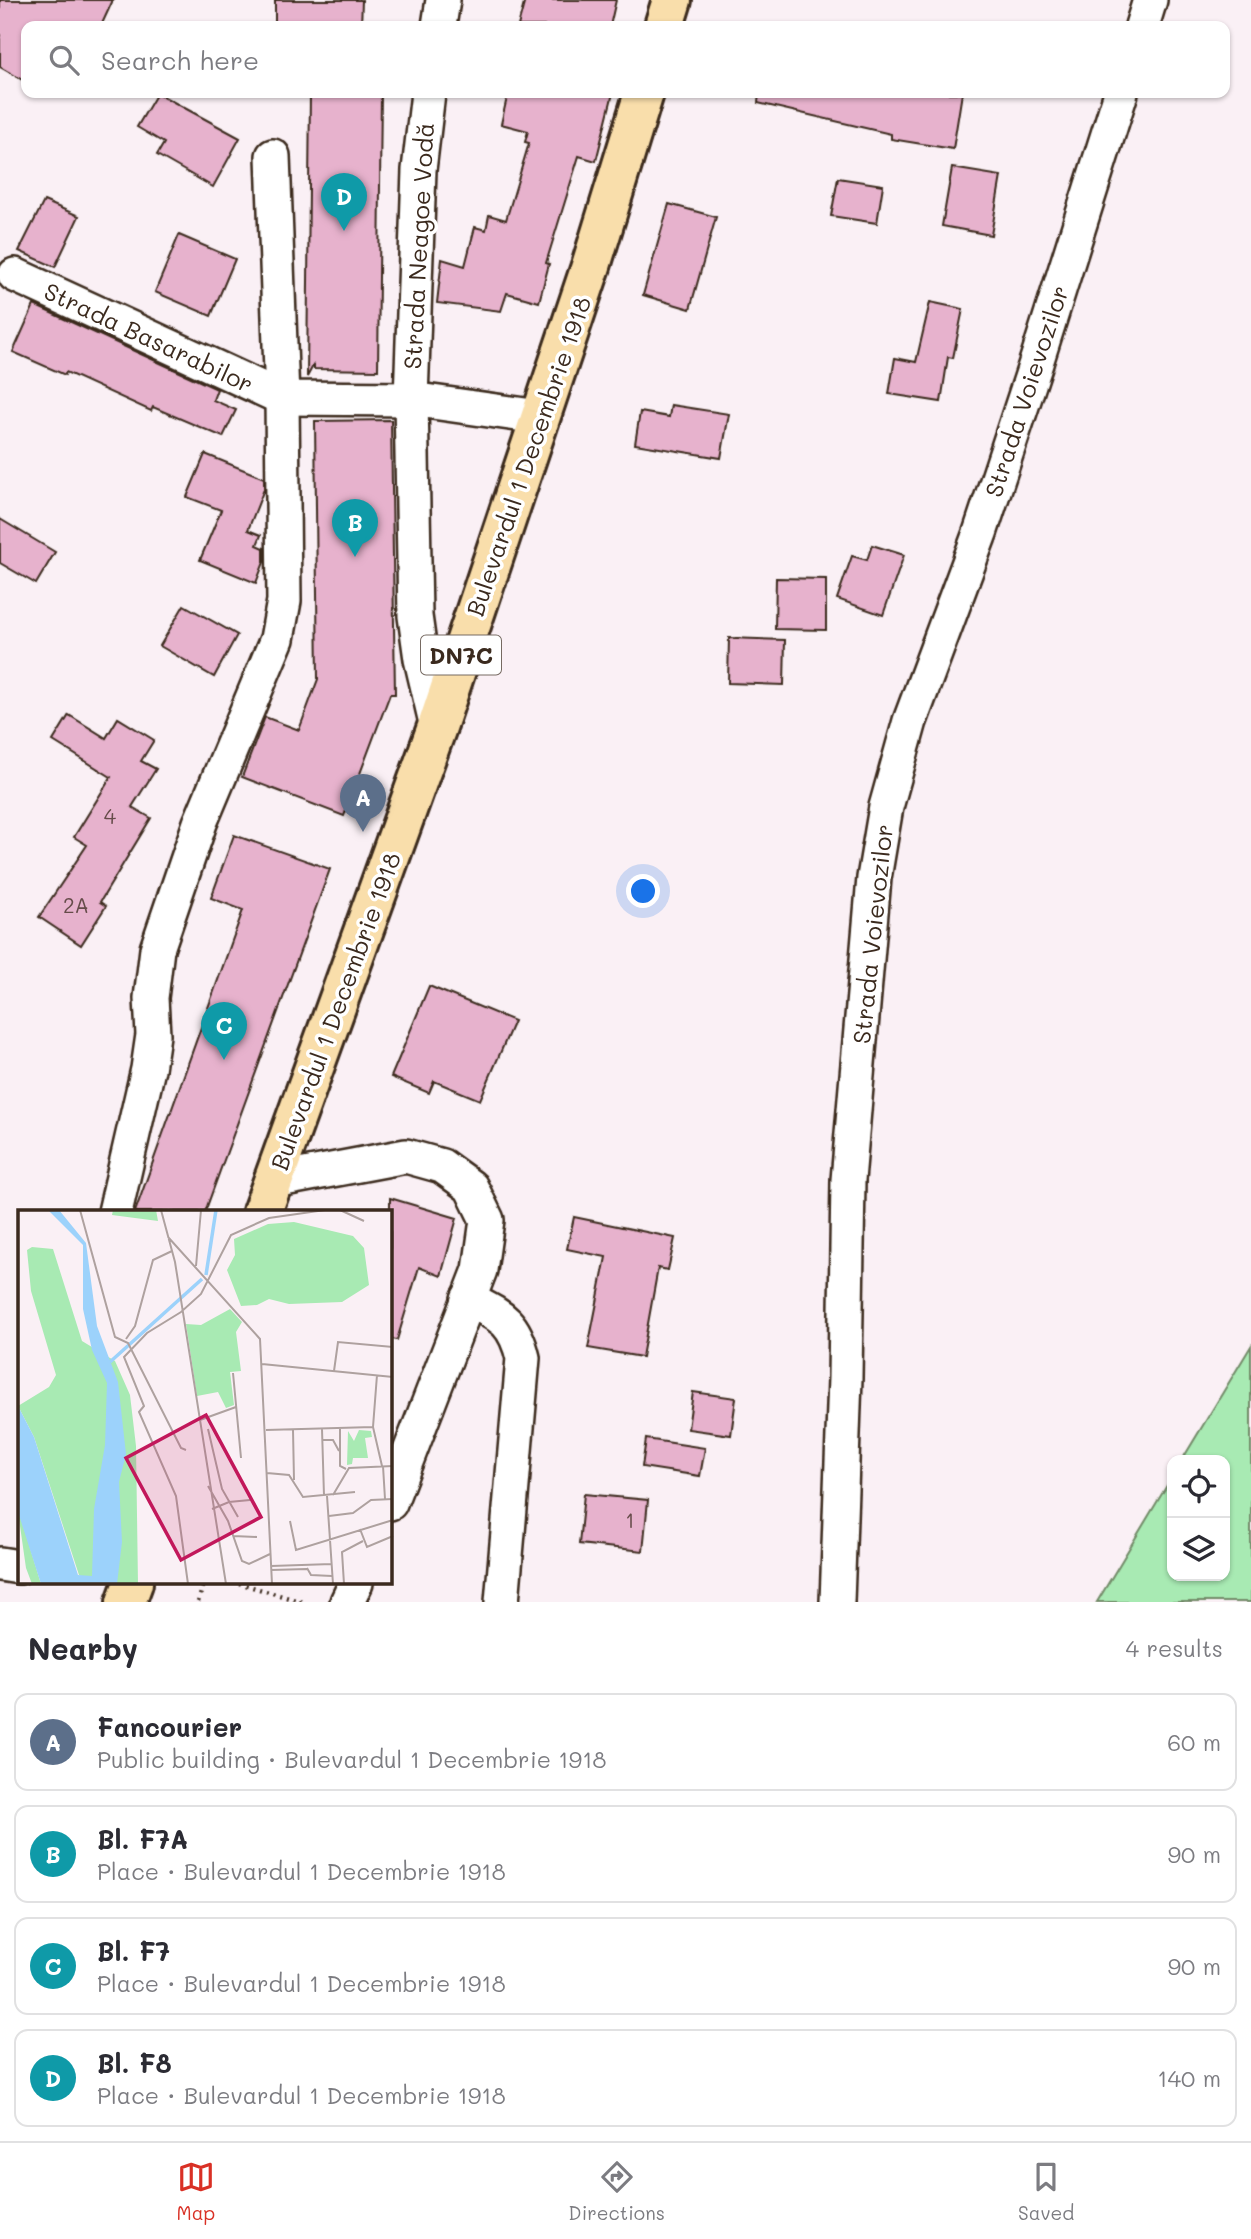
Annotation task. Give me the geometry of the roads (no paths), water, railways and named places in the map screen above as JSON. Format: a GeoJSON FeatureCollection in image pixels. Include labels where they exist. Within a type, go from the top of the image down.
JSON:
{"type":"FeatureCollection","features":[{"type":"Feature","properties":{"kind":"main road"},"geometry":{"type":"LineString","coordinates":[[666,21],[672,0]]}},
{"type":"Feature","properties":{"kind":"main road","name":"Bulevardul 1 Decembrie 1918"},"geometry":{"type":"LineString","coordinates":[[268,1197],[437,727],[602,233],[642,98]]}},
{"type":"Feature","properties":{"kind":"main road"},"geometry":{"type":"LineString","coordinates":[[126,1602],[131,1584]]}},
{"type":"Feature","properties":{"kind":"street"},"geometry":{"type":"LineString","coordinates":[[440,21],[443,0]]}},
{"type":"Feature","properties":{"kind":"street"},"geometry":{"type":"LineString","coordinates":[[1144,21],[1150,0]]}},
{"type":"Feature","properties":{"kind":"street","name":"Strada Neagoe Vodă"},"geometry":{"type":"LineString","coordinates":[[427,98],[419,170],[411,399],[415,616],[421,659],[437,727]]}},
{"type":"Feature","properties":{"kind":"street","name":"Strada Voievozilor"},"geometry":{"type":"LineString","coordinates":[[837,1602],[845,1378],[848,1180],[874,878],[886,807],[910,721],[980,533],[1119,98]]}},
{"type":"Feature","properties":{"kind":"street"},"geometry":{"type":"LineString","coordinates":[[115,1210],[148,1069],[153,1035],[151,998],[157,949],[200,823],[277,639],[284,601],[282,398],[273,156]]}},
{"type":"Feature","properties":{"kind":"street","name":"Strada Basarabilor"},"geometry":{"type":"LineString","coordinates":[[15,275],[282,398]]}},
{"type":"Feature","properties":{"kind":"street"},"geometry":{"type":"LineString","coordinates":[[282,398],[411,399],[539,417]]}},
{"type":"Feature","properties":{"kind":"street"},"geometry":{"type":"LineString","coordinates":[[268,1197],[406,1156],[442,1166],[471,1187],[487,1220],[480,1269],[392,1498]]}},
{"type":"Feature","properties":{"kind":"street"},"geometry":{"type":"LineString","coordinates":[[468,1299],[500,1316],[518,1335],[523,1357],[502,1602]]}},
{"type":"Feature","properties":{"kind":"street"},"geometry":{"type":"LineString","coordinates":[[0,1564],[18,1567]]}},
{"type":"Feature","properties":{"kind":"street"},"geometry":{"type":"LineString","coordinates":[[347,1602],[356,1584]]}},
{"type":"Feature","properties":{"kind":"place","name":"Bl. F8"},"geometry":{"type":"Point","coordinates":[344,231]}},
{"type":"Feature","properties":{"kind":"place","name":"Bl. F7A"},"geometry":{"type":"Point","coordinates":[355,557]}},
{"type":"Feature","properties":{"kind":"place","name":"Fancourier"},"geometry":{"type":"Point","coordinates":[363,832]}},
{"type":"Feature","properties":{"kind":"place","name":"Bl. F7"},"geometry":{"type":"Point","coordinates":[224,1060]}}]}
